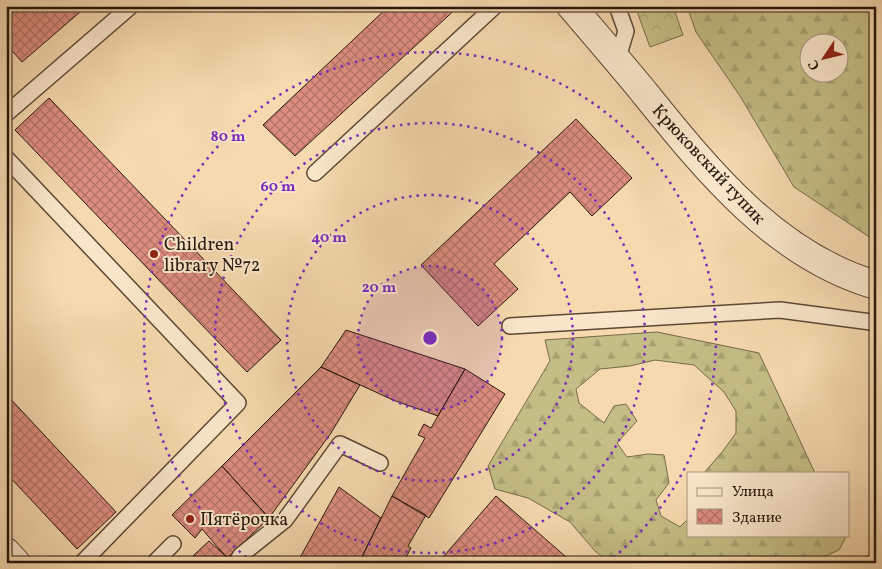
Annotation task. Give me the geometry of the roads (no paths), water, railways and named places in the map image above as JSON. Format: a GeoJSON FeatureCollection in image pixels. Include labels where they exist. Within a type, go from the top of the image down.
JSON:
{"type":"FeatureCollection","features":[{"type":"Feature","properties":{"kind":"street","name":"Крюковский тупик"},"geometry":{"type":"LineString","coordinates":[[571,6],[687,146],[734,195],[775,232],[819,262],[876,285]]}},
{"type":"Feature","properties":{"kind":"street"},"geometry":{"type":"LineString","coordinates":[[6,552],[16,563]]}},
{"type":"Feature","properties":{"kind":"lane"},"geometry":{"type":"LineString","coordinates":[[6,114],[131,6]]}},
{"type":"Feature","properties":{"kind":"lane"},"geometry":{"type":"LineString","coordinates":[[315,173],[495,6]]}},
{"type":"Feature","properties":{"kind":"lane"},"geometry":{"type":"LineString","coordinates":[[617,6],[626,31],[617,61]]}},
{"type":"Feature","properties":{"kind":"lane"},"geometry":{"type":"LineString","coordinates":[[6,158],[238,404],[82,563]]}},
{"type":"Feature","properties":{"kind":"lane"},"geometry":{"type":"LineString","coordinates":[[510,326],[780,310],[870,322]]}},
{"type":"Feature","properties":{"kind":"lane"},"geometry":{"type":"LineString","coordinates":[[236,563],[242,555],[285,520],[340,444],[380,463]]}},
{"type":"Feature","properties":{"kind":"lane"},"geometry":{"type":"LineString","coordinates":[[154,563],[173,544]]}},
{"type":"Feature","properties":{"kind":"place","name":"Children library №72"},"geometry":{"type":"Point","coordinates":[154,254]}},
{"type":"Feature","properties":{"kind":"place","name":"Пятёрочка"},"geometry":{"type":"Point","coordinates":[190,519]}}]}
